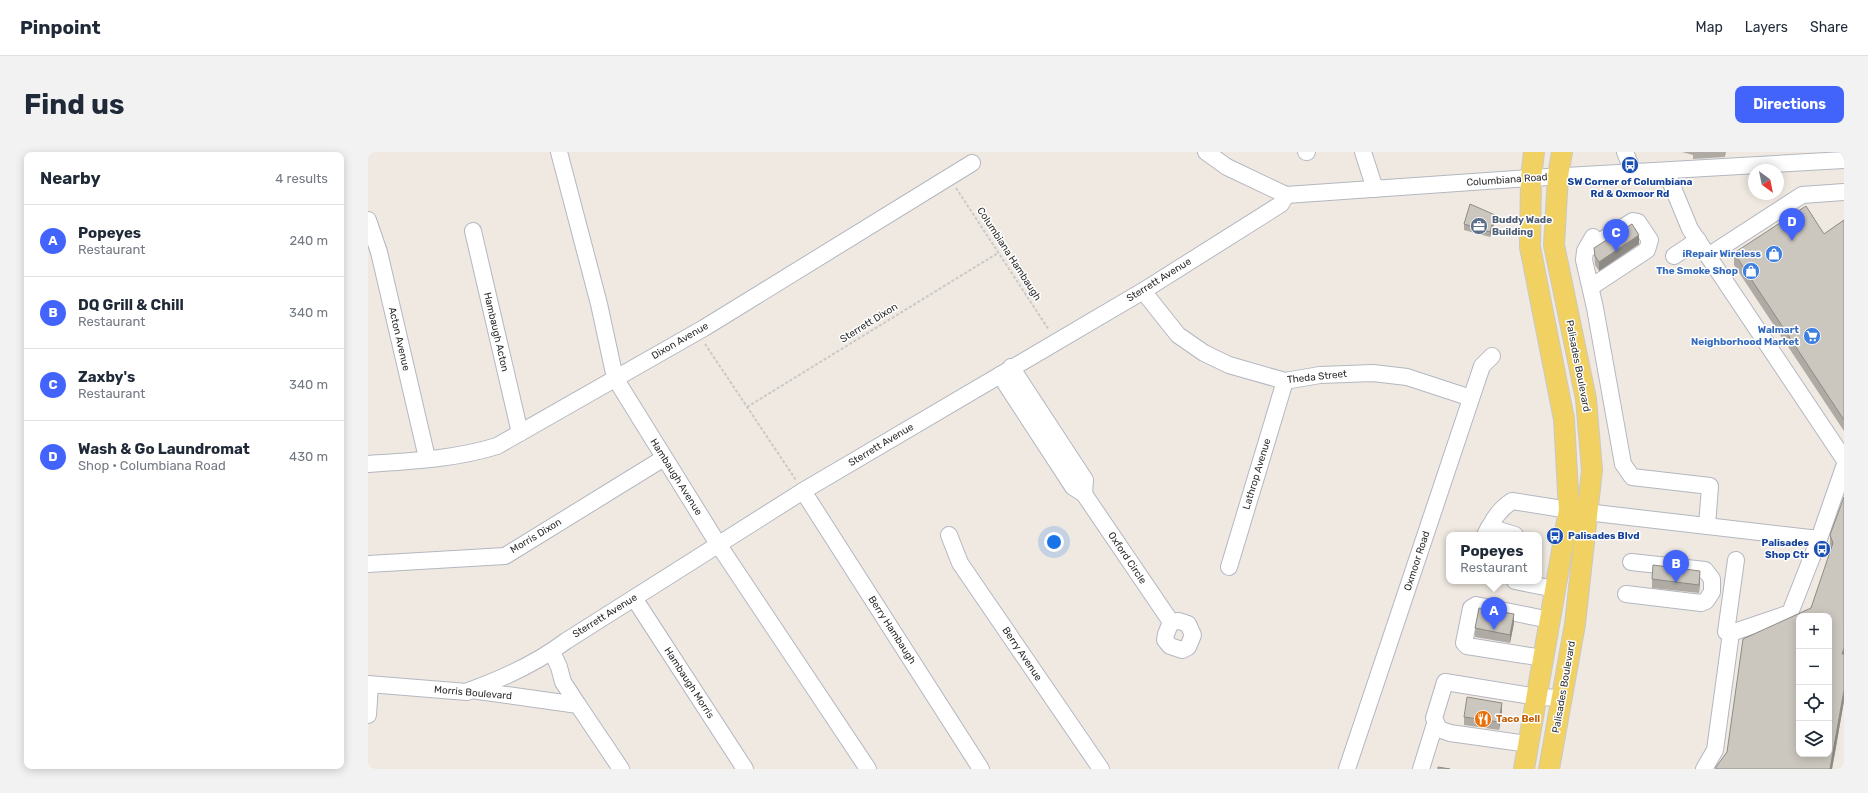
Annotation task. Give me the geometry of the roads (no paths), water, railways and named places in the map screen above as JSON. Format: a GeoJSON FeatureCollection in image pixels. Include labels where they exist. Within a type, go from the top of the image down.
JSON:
{"type":"FeatureCollection","features":[{"type":"Feature","properties":{"kind":"main road"},"geometry":{"type":"LineString","coordinates":[[1531,178],[1534,152]]}},
{"type":"Feature","properties":{"kind":"main road"},"geometry":{"type":"LineString","coordinates":[[1558,176],[1562,152]]}},
{"type":"Feature","properties":{"kind":"main road","name":"Palisades Boulevard"},"geometry":{"type":"LineString","coordinates":[[1524,769],[1555,589],[1592,470],[1586,399],[1554,245],[1558,176]]}},
{"type":"Feature","properties":{"kind":"main road","name":"Palisades Boulevard"},"geometry":{"type":"LineString","coordinates":[[1531,178],[1530,247],[1564,419],[1578,511],[1575,624],[1549,769]]}},
{"type":"Feature","properties":{"kind":"street","name":"Hambaugh Avenue"},"geometry":{"type":"LineString","coordinates":[[559,152],[599,304],[615,378],[718,544],[868,769]]}},
{"type":"Feature","properties":{"kind":"street","name":"Columbiana Road"},"geometry":{"type":"LineString","coordinates":[[1206,152],[1227,167],[1286,195],[1558,176],[1666,171],[1812,157],[1844,160]]}},
{"type":"Feature","properties":{"kind":"street"},"geometry":{"type":"LineString","coordinates":[[1364,152],[1375,189]]}},
{"type":"Feature","properties":{"kind":"street"},"geometry":{"type":"LineString","coordinates":[[1625,152],[1633,172]]}},
{"type":"Feature","properties":{"kind":"street","name":"Dixon Avenue"},"geometry":{"type":"LineString","coordinates":[[368,464],[472,454],[497,446],[704,328],[972,163]]}},
{"type":"Feature","properties":{"kind":"street"},"geometry":{"type":"LineString","coordinates":[[1666,171],[1690,229],[1844,459]]}},
{"type":"Feature","properties":{"kind":"street"},"geometry":{"type":"LineString","coordinates":[[1708,256],[1802,196],[1844,192]]}},
{"type":"Feature","properties":{"kind":"street","name":"Sterrett Avenue"},"geometry":{"type":"LineString","coordinates":[[471,690],[500,680],[552,652],[566,641],[803,491],[1143,291],[1281,204],[1286,195]]}},
{"type":"Feature","properties":{"kind":"street","name":"Acton Avenue"},"geometry":{"type":"LineString","coordinates":[[368,220],[379,252],[427,458]]}},
{"type":"Feature","properties":{"kind":"street"},"geometry":{"type":"LineString","coordinates":[[1591,287],[1647,250],[1650,240],[1638,222],[1628,222],[1589,244],[1584,260],[1591,287],[1623,464],[1632,477],[1710,486],[1707,526]]}},
{"type":"Feature","properties":{"kind":"street","name":"Hambaugh Acton"},"geometry":{"type":"LineString","coordinates":[[473,230],[520,433]]}},
{"type":"Feature","properties":{"kind":"street"},"geometry":{"type":"LineString","coordinates":[[1674,256],[1698,240]]}},
{"type":"Feature","properties":{"kind":"street","name":"Theda Street"},"geometry":{"type":"LineString","coordinates":[[1143,291],[1178,334],[1204,352],[1229,365],[1285,381],[1320,375],[1373,373],[1406,377],[1471,398]]}},
{"type":"Feature","properties":{"kind":"street","name":"Oxmoor Road"},"geometry":{"type":"LineString","coordinates":[[1347,769],[1482,366],[1492,356]]}},
{"type":"Feature","properties":{"kind":"street","name":"Oxford Circle"},"geometry":{"type":"LineString","coordinates":[[1006,371],[1053,445],[1085,480],[1084,494],[1171,622]]}},
{"type":"Feature","properties":{"kind":"street","name":"Lathrop Avenue"},"geometry":{"type":"LineString","coordinates":[[1229,567],[1285,381]]}},
{"type":"Feature","properties":{"kind":"street","name":"Morris Dixon"},"geometry":{"type":"LineString","coordinates":[[368,564],[505,556],[664,458]]}},
{"type":"Feature","properties":{"kind":"street"},"geometry":{"type":"LineString","coordinates":[[1704,769],[1715,750],[1731,633],[1790,613],[1819,539],[1844,467]]}},
{"type":"Feature","properties":{"kind":"street","name":"Berry Hambaugh"},"geometry":{"type":"LineString","coordinates":[[803,491],[980,769]]}},
{"type":"Feature","properties":{"kind":"street"},"geometry":{"type":"LineString","coordinates":[[1487,532],[1503,507],[1512,501],[1578,511],[1819,539]]}},
{"type":"Feature","properties":{"kind":"street","name":"Berry Avenue"},"geometry":{"type":"LineString","coordinates":[[949,535],[960,563],[1101,769]]}},
{"type":"Feature","properties":{"kind":"street"},"geometry":{"type":"LineString","coordinates":[[1726,632],[1736,560]]}},
{"type":"Feature","properties":{"kind":"street"},"geometry":{"type":"LineString","coordinates":[[1626,594],[1701,603],[1710,598],[1712,592],[1712,579],[1705,570],[1631,562]]}},
{"type":"Feature","properties":{"kind":"street"},"geometry":{"type":"LineString","coordinates":[[1535,584],[1555,589]]}},
{"type":"Feature","properties":{"kind":"street","name":"Hambaugh Morris"},"geometry":{"type":"LineString","coordinates":[[634,598],[745,769]]}},
{"type":"Feature","properties":{"kind":"street"},"geometry":{"type":"LineString","coordinates":[[1543,658],[1467,646],[1464,643],[1471,608],[1476,605],[1550,620]]}},
{"type":"Feature","properties":{"kind":"street"},"geometry":{"type":"LineString","coordinates":[[552,652],[559,667],[563,682],[621,769]]}},
{"type":"Feature","properties":{"kind":"street"},"geometry":{"type":"LineString","coordinates":[[1421,769],[1435,724],[1435,713],[1445,682],[1537,697],[1562,698]]}},
{"type":"Feature","properties":{"kind":"street"},"geometry":{"type":"LineString","coordinates":[[368,715],[369,685]]}},
{"type":"Feature","properties":{"kind":"street","name":"Morris Boulevard"},"geometry":{"type":"LineString","coordinates":[[369,685],[467,692],[471,690],[578,705]]}},
{"type":"Feature","properties":{"kind":"street"},"geometry":{"type":"LineString","coordinates":[[1435,724],[1439,729],[1450,733],[1528,744]]}},
{"type":"Feature","properties":{"kind":"place","name":"SW Corner of Columbiana Rd & Oxmoor Rd"},"geometry":{"type":"Point","coordinates":[1630,165]}},
{"type":"Feature","properties":{"kind":"place","name":"Buddy Wade Building"},"geometry":{"type":"Point","coordinates":[1479,226]}},
{"type":"Feature","properties":{"kind":"place","name":"Wash & Go Laundromat"},"geometry":{"type":"Point","coordinates":[1792,241]}},
{"type":"Feature","properties":{"kind":"place","name":"Zaxby's"},"geometry":{"type":"Point","coordinates":[1616,252]}},
{"type":"Feature","properties":{"kind":"place","name":"iRepair Wireless"},"geometry":{"type":"Point","coordinates":[1774,254]}},
{"type":"Feature","properties":{"kind":"place","name":"The Smoke Shop"},"geometry":{"type":"Point","coordinates":[1751,271]}},
{"type":"Feature","properties":{"kind":"place","name":"Walmart Neighborhood Market"},"geometry":{"type":"Point","coordinates":[1812,336]}},
{"type":"Feature","properties":{"kind":"place","name":"Palisades Blvd"},"geometry":{"type":"Point","coordinates":[1555,536]}},
{"type":"Feature","properties":{"kind":"place","name":"Palisades Shop Ctr"},"geometry":{"type":"Point","coordinates":[1822,549]}},
{"type":"Feature","properties":{"kind":"place","name":"DQ Grill & Chill"},"geometry":{"type":"Point","coordinates":[1676,583]}},
{"type":"Feature","properties":{"kind":"place","name":"Popeyes"},"geometry":{"type":"Point","coordinates":[1494,630]}},
{"type":"Feature","properties":{"kind":"place","name":"Taco Bell"},"geometry":{"type":"Point","coordinates":[1483,719]}}]}
